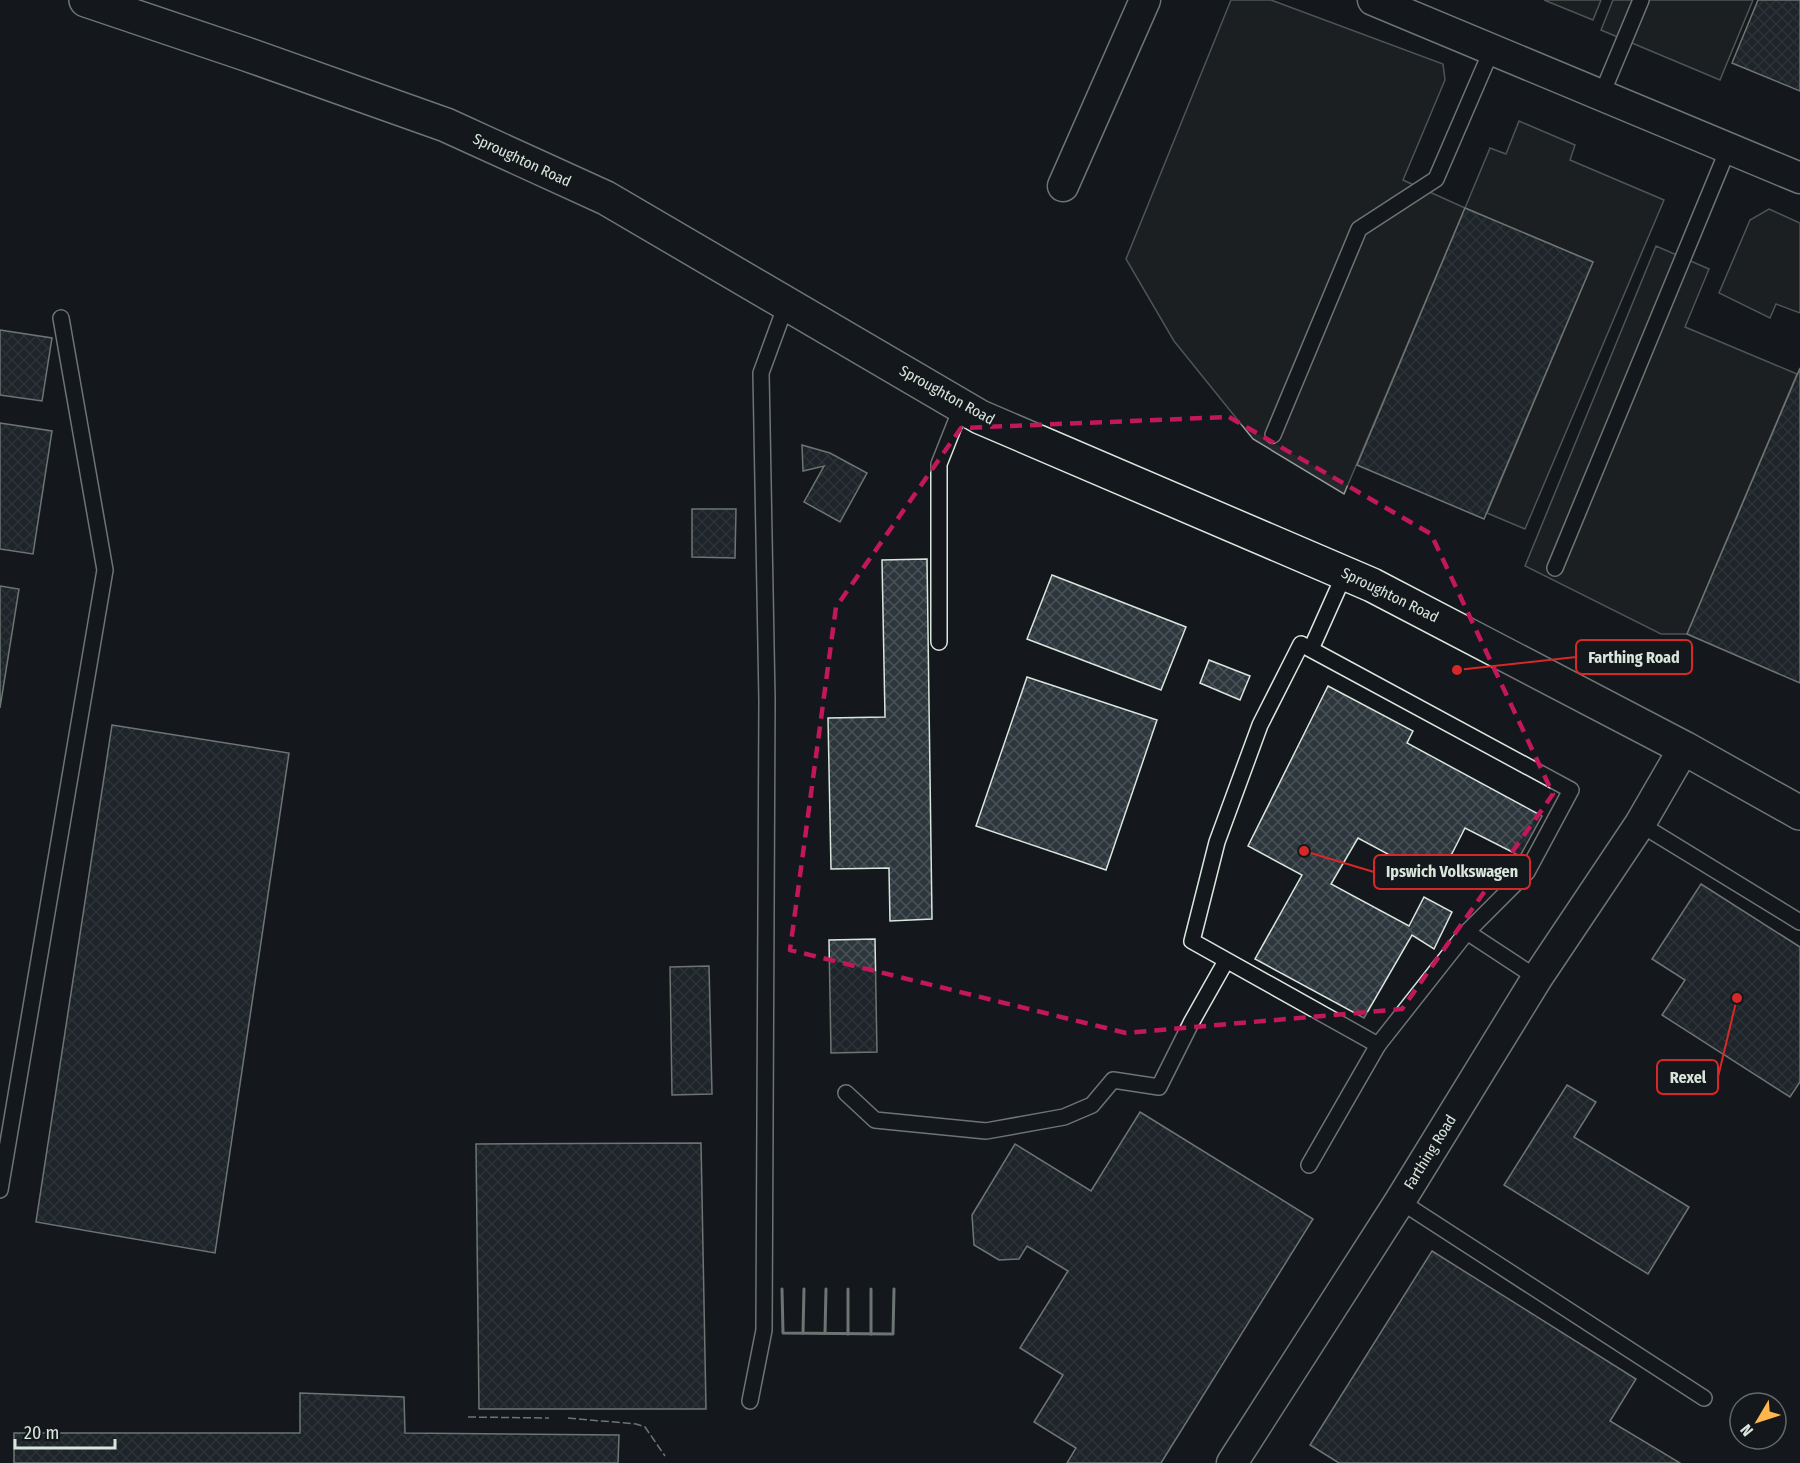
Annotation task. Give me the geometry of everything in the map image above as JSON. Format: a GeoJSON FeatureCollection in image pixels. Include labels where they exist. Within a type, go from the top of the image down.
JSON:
{"type":"FeatureCollection","features":[{"type":"Feature","properties":{"kind":"street","name":"Sproughton Road"},"geometry":{"type":"LineString","coordinates":[[86,0],[446,125],[606,198],[980,417],[1372,585],[1684,748],[1800,813]]}},
{"type":"Feature","properties":{"kind":"street"},"geometry":{"type":"LineString","coordinates":[[1063,186],[1145,0]]}},
{"type":"Feature","properties":{"kind":"street"},"geometry":{"type":"LineString","coordinates":[[1373,0],[1800,178]]}},
{"type":"Feature","properties":{"kind":"street","name":"Farthing Road"},"geometry":{"type":"LineString","coordinates":[[1232,1463],[1400,1201],[1537,978],[1640,824],[1684,748]]}},
{"type":"Feature","properties":{"kind":"lane"},"geometry":{"type":"LineString","coordinates":[[1601,96],[1641,0]]}},
{"type":"Feature","properties":{"kind":"lane"},"geometry":{"type":"LineString","coordinates":[[1273,435],[1359,229],[1436,179],[1492,50]]}},
{"type":"Feature","properties":{"kind":"lane"},"geometry":{"type":"LineString","coordinates":[[1555,568],[1728,148]]}},
{"type":"Feature","properties":{"kind":"lane"},"geometry":{"type":"LineString","coordinates":[[750,1401],[764,1330],[767,700],[761,373],[787,302]]}},
{"type":"Feature","properties":{"kind":"lane"},"geometry":{"type":"LineString","coordinates":[[0,1190],[105,570],[61,318]]}},
{"type":"Feature","properties":{"kind":"lane"},"geometry":{"type":"LineString","coordinates":[[939,642],[939,464],[962,406]]}},
{"type":"Feature","properties":{"kind":"lane"},"geometry":{"type":"LineString","coordinates":[[1311,649],[1345,573]]}},
{"type":"Feature","properties":{"kind":"lane"},"geometry":{"type":"LineString","coordinates":[[1309,1165],[1378,1045],[1467,932],[1527,872],[1571,790],[1301,644],[1260,724],[1217,842],[1192,941],[1378,1045]]}},
{"type":"Feature","properties":{"kind":"lane"},"geometry":{"type":"LineString","coordinates":[[1640,824],[1800,922]]}},
{"type":"Feature","properties":{"kind":"lane"},"geometry":{"type":"LineString","coordinates":[[1467,932],[1537,978]]}},
{"type":"Feature","properties":{"kind":"lane"},"geometry":{"type":"LineString","coordinates":[[846,1093],[875,1120],[986,1131],[1064,1117],[1092,1105],[1113,1080],[1159,1088],[1191,1023],[1226,961]]}},
{"type":"Feature","properties":{"kind":"lane"},"geometry":{"type":"LineString","coordinates":[[1400,1201],[1704,1398]]}},
{"type":"Feature","properties":{"kind":"highlighted area"},"geometry":{"type":"Polygon","coordinates":[[[1229,417],[1431,534],[1553,794],[1402,1009],[1126,1033],[790,950],[836,607],[961,428],[1229,417]]]}},
{"type":"Feature","properties":{"kind":"shaded area"},"geometry":{"type":"Polygon","coordinates":[[[1231,0],[1271,0],[1443,64],[1445,80],[1403,180],[1465,208],[1344,494],[1253,439],[1174,341],[1126,259],[1231,0]]]}},
{"type":"Feature","properties":{"kind":"shaded area"},"geometry":{"type":"Polygon","coordinates":[[[1544,0],[1601,0],[1593,20],[1544,0]]]}},
{"type":"Feature","properties":{"kind":"shaded area"},"geometry":{"type":"Polygon","coordinates":[[[1613,0],[1753,0],[1720,80],[1601,30],[1613,0]]]}},
{"type":"Feature","properties":{"kind":"shaded area"},"geometry":{"type":"Polygon","coordinates":[[[1519,121],[1575,145],[1570,160],[1664,200],[1525,529],[1487,513],[1593,262],[1465,208],[1490,148],[1506,154],[1519,121]]]}},
{"type":"Feature","properties":{"kind":"shaded area"},"geometry":{"type":"Polygon","coordinates":[[[1769,209],[1800,223],[1800,313],[1776,304],[1770,318],[1719,293],[1750,220],[1769,209]]]}},
{"type":"Feature","properties":{"kind":"shaded area"},"geometry":{"type":"Polygon","coordinates":[[[1656,246],[1709,269],[1685,327],[1797,374],[1687,634],[1661,634],[1525,566],[1656,246]]]}},
{"type":"Feature","properties":{"kind":"building"},"geometry":{"type":"Polygon","coordinates":[[[1758,0],[1800,0],[1800,91],[1732,63],[1758,0]]]}},
{"type":"Feature","properties":{"kind":"building"},"geometry":{"type":"Polygon","coordinates":[[[1465,208],[1593,262],[1484,519],[1357,465],[1465,208]]]}},
{"type":"Feature","properties":{"kind":"building"},"geometry":{"type":"Polygon","coordinates":[[[0,330],[52,338],[42,401],[0,395],[0,330]]]}},
{"type":"Feature","properties":{"kind":"building"},"geometry":{"type":"Polygon","coordinates":[[[1800,368],[1800,683],[1687,634],[1800,368]]]}},
{"type":"Feature","properties":{"kind":"building"},"geometry":{"type":"Polygon","coordinates":[[[0,423],[52,431],[33,554],[0,549],[0,423]]]}},
{"type":"Feature","properties":{"kind":"building"},"geometry":{"type":"Polygon","coordinates":[[[802,445],[830,453],[867,473],[840,522],[804,502],[824,466],[803,471],[802,445]]]}},
{"type":"Feature","properties":{"kind":"building"},"geometry":{"type":"Polygon","coordinates":[[[692,509],[736,509],[735,558],[692,557],[692,509]]]}},
{"type":"Feature","properties":{"kind":"building"},"geometry":{"type":"Polygon","coordinates":[[[927,559],[932,919],[890,921],[889,868],[831,869],[828,718],[885,717],[882,560],[927,559]]]}},
{"type":"Feature","properties":{"kind":"building"},"geometry":{"type":"Polygon","coordinates":[[[1052,575],[1186,627],[1161,690],[1027,639],[1052,575]]]}},
{"type":"Feature","properties":{"kind":"building"},"geometry":{"type":"Polygon","coordinates":[[[0,586],[19,589],[0,708],[0,586]]]}},
{"type":"Feature","properties":{"kind":"building"},"geometry":{"type":"Polygon","coordinates":[[[1209,660],[1250,676],[1240,700],[1200,683],[1209,660]]]}},
{"type":"Feature","properties":{"kind":"building"},"geometry":{"type":"Polygon","coordinates":[[[1027,677],[1157,720],[1106,870],[976,826],[1027,677]]]}},
{"type":"Feature","properties":{"kind":"building"},"geometry":{"type":"Polygon","coordinates":[[[1328,686],[1413,731],[1407,743],[1542,816],[1520,856],[1465,828],[1438,881],[1358,838],[1331,884],[1409,926],[1424,897],[1452,912],[1434,949],[1412,935],[1364,1018],[1255,959],[1302,875],[1248,846],[1328,686]]]}},
{"type":"Feature","properties":{"kind":"building"},"geometry":{"type":"Polygon","coordinates":[[[112,725],[289,753],[215,1253],[36,1222],[112,725]]]}},
{"type":"Feature","properties":{"kind":"building"},"geometry":{"type":"Polygon","coordinates":[[[1701,884],[1800,947],[1800,1082],[1790,1097],[1662,1015],[1685,980],[1652,959],[1701,884]]]}},
{"type":"Feature","properties":{"kind":"building"},"geometry":{"type":"Polygon","coordinates":[[[875,939],[877,1052],[831,1053],[829,940],[875,939]]]}},
{"type":"Feature","properties":{"kind":"building"},"geometry":{"type":"Polygon","coordinates":[[[709,966],[712,1094],[672,1095],[670,967],[709,966]]]}},
{"type":"Feature","properties":{"kind":"building"},"geometry":{"type":"Polygon","coordinates":[[[1567,1085],[1596,1102],[1574,1137],[1689,1207],[1648,1274],[1504,1185],[1567,1085]]]}},
{"type":"Feature","properties":{"kind":"building"},"geometry":{"type":"Polygon","coordinates":[[[1140,1112],[1313,1219],[1161,1463],[1067,1463],[1076,1448],[1034,1422],[1063,1375],[1020,1348],[1068,1271],[1027,1246],[1019,1259],[999,1260],[974,1245],[972,1215],[1015,1144],[1091,1191],[1140,1112]]]}},
{"type":"Feature","properties":{"kind":"building"},"geometry":{"type":"Polygon","coordinates":[[[701,1143],[706,1409],[479,1409],[476,1144],[701,1143]]]}},
{"type":"Feature","properties":{"kind":"building"},"geometry":{"type":"Polygon","coordinates":[[[1432,1251],[1636,1379],[1610,1421],[1680,1463],[1339,1463],[1310,1445],[1432,1251]]]}},
{"type":"Feature","properties":{"kind":"building"},"geometry":{"type":"Polygon","coordinates":[[[300,1393],[404,1397],[405,1433],[619,1435],[618,1463],[14,1463],[14,1433],[300,1433],[300,1393]]]}},
{"type":"Feature","properties":{"kind":"fence"},"geometry":{"type":"LineString","coordinates":[[468,1417],[549,1418]]}},
{"type":"Feature","properties":{"kind":"fence"},"geometry":{"type":"LineString","coordinates":[[568,1418],[636,1424],[645,1427],[665,1456]]}},
{"type":"Feature","properties":{"kind":"wall"},"geometry":{"type":"LineString","coordinates":[[782,1289],[783,1333],[893,1334],[894,1289]]}},
{"type":"Feature","properties":{"kind":"wall"},"geometry":{"type":"LineString","coordinates":[[803,1333],[804,1289]]}},
{"type":"Feature","properties":{"kind":"wall"},"geometry":{"type":"LineString","coordinates":[[825,1333],[826,1289]]}},
{"type":"Feature","properties":{"kind":"wall"},"geometry":{"type":"LineString","coordinates":[[848,1289],[848,1334]]}},
{"type":"Feature","properties":{"kind":"wall"},"geometry":{"type":"LineString","coordinates":[[871,1289],[871,1334]]}},
{"type":"Feature","properties":{"kind":"place","name":"Farthing Road"},"geometry":{"type":"Point","coordinates":[1457,670]}},
{"type":"Feature","properties":{"kind":"place","name":"Ipswich Volkswagen"},"geometry":{"type":"Point","coordinates":[1304,851]}},
{"type":"Feature","properties":{"kind":"place","name":"Rexel"},"geometry":{"type":"Point","coordinates":[1737,998]}}]}
